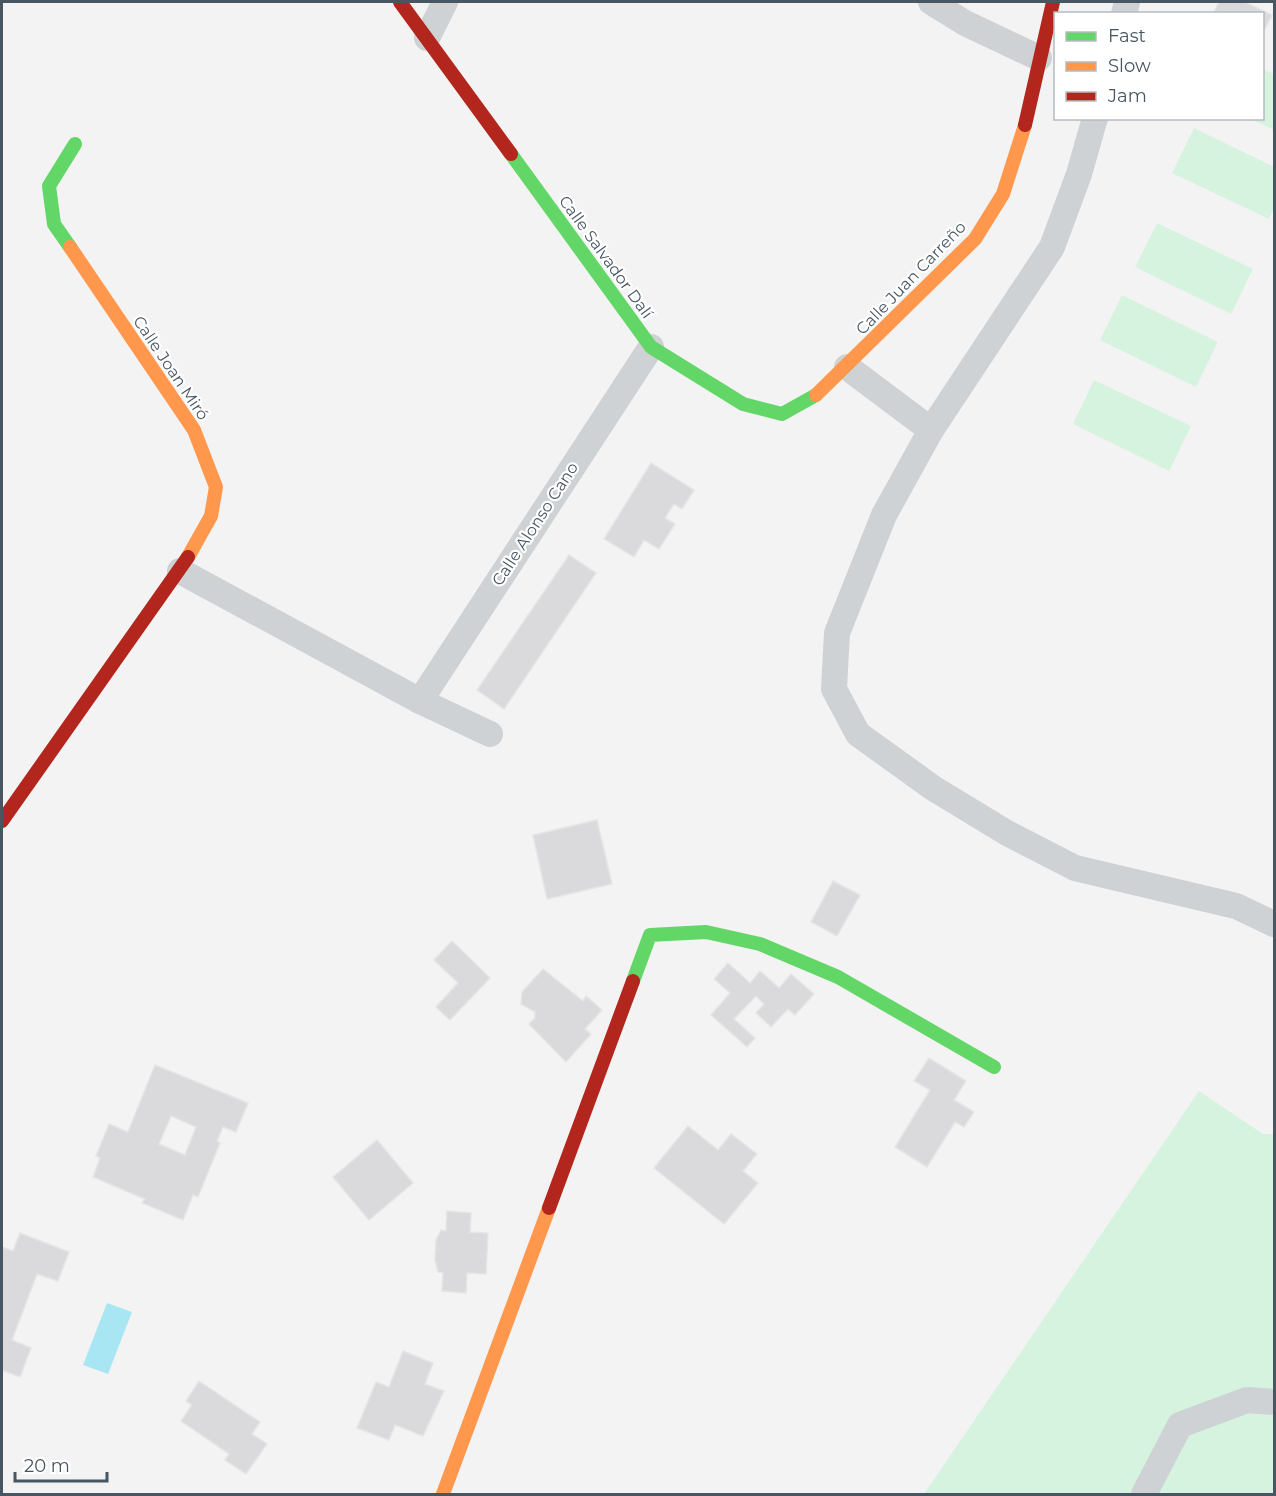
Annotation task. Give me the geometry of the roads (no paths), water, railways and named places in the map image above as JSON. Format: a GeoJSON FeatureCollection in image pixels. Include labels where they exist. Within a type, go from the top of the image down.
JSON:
{"type":"FeatureCollection","features":[{"type":"Feature","properties":{"kind":"street","name":"Calle Salvador Dalí"},"geometry":{"type":"LineString","coordinates":[[400,2],[651,347],[742,404],[782,414],[808,401],[847,367]]}},
{"type":"Feature","properties":{"kind":"street"},"geometry":{"type":"LineString","coordinates":[[427,38],[445,2]]}},
{"type":"Feature","properties":{"kind":"street"},"geometry":{"type":"LineString","coordinates":[[931,2],[965,23],[1039,58]]}},
{"type":"Feature","properties":{"kind":"street","name":"Calle Juan Carreño"},"geometry":{"type":"LineString","coordinates":[[847,367],[975,239],[1002,195],[1020,147],[1053,2]]}},
{"type":"Feature","properties":{"kind":"street"},"geometry":{"type":"LineString","coordinates":[[1094,120],[1079,174],[1052,246],[931,430],[884,515],[837,633],[834,689],[858,734],[933,788],[1007,833],[1075,868],[1236,906],[1275,924]]}},
{"type":"Feature","properties":{"kind":"street","name":"Calle Joan Miró"},"geometry":{"type":"LineString","coordinates":[[2,821],[180,571],[211,516],[216,487],[194,430],[54,224],[49,186],[75,144]]}},
{"type":"Feature","properties":{"kind":"street","name":"Calle Alonso Cano"},"geometry":{"type":"LineString","coordinates":[[420,701],[651,347]]}},
{"type":"Feature","properties":{"kind":"street"},"geometry":{"type":"LineString","coordinates":[[847,367],[931,430]]}},
{"type":"Feature","properties":{"kind":"street"},"geometry":{"type":"LineString","coordinates":[[180,571],[420,701],[489,734]]}},
{"type":"Feature","properties":{"kind":"street"},"geometry":{"type":"LineString","coordinates":[[443,1494],[650,935],[706,932],[760,944],[838,976],[994,1067]]}},
{"type":"Feature","properties":{"kind":"street"},"geometry":{"type":"LineString","coordinates":[[1144,1494],[1180,1425],[1247,1400],[1275,1402]]}},
{"type":"Feature","properties":{"kind":"water"},"geometry":{"type":"Polygon","coordinates":[[[107,1303],[132,1312],[108,1374],[83,1365],[107,1303]]]}}]}
